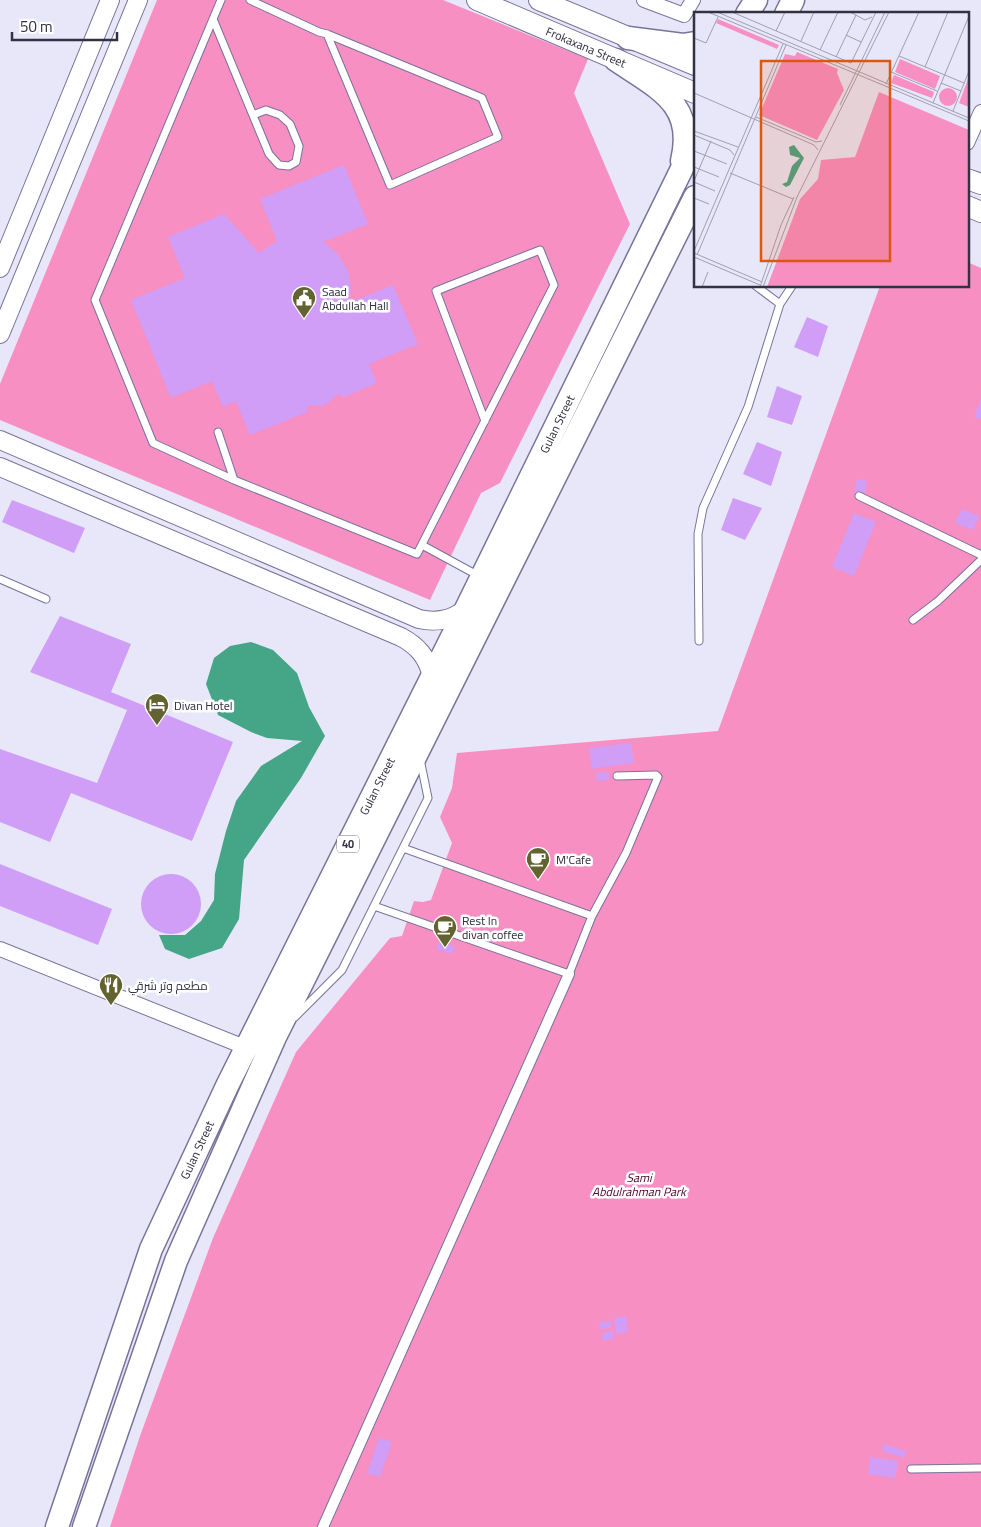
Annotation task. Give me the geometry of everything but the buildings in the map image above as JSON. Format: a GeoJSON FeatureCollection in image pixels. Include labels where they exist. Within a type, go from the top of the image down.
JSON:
{"type":"FeatureCollection","features":[{"type":"Feature","properties":{"kind":"main road","name":"Frokaxana Street"},"geometry":{"type":"LineString","coordinates":[[477,0],[694,93]]}},
{"type":"Feature","properties":{"kind":"main road","name":"Frokaxana Street"},"geometry":{"type":"LineString","coordinates":[[539,0],[694,66]]}},
{"type":"Feature","properties":{"kind":"main road"},"geometry":{"type":"LineString","coordinates":[[748,12],[756,0]]}},
{"type":"Feature","properties":{"kind":"main road"},"geometry":{"type":"LineString","coordinates":[[757,12],[762,0]]}},
{"type":"Feature","properties":{"kind":"main road"},"geometry":{"type":"LineString","coordinates":[[787,12],[793,0]]}},
{"type":"Feature","properties":{"kind":"main road"},"geometry":{"type":"LineString","coordinates":[[628,38],[683,45],[694,43]]}},
{"type":"Feature","properties":{"kind":"main road"},"geometry":{"type":"LineString","coordinates":[[616,60],[660,89],[678,108],[685,126],[686,145],[678,176]]}},
{"type":"Feature","properties":{"kind":"main road","name":"Gulan Street"},"geometry":{"type":"LineString","coordinates":[[84,1527],[176,1262],[344,875],[432,676],[694,144]]}},
{"type":"Feature","properties":{"kind":"main road"},"geometry":{"type":"LineString","coordinates":[[968,179],[981,184]]}},
{"type":"Feature","properties":{"kind":"main road"},"geometry":{"type":"LineString","coordinates":[[968,206],[981,212]]}},
{"type":"Feature","properties":{"kind":"main road","name":"Gulan Street"},"geometry":{"type":"LineString","coordinates":[[57,1527],[151,1249],[246,1048],[344,875],[418,750],[692,208]]}},
{"type":"Feature","properties":{"kind":"street"},"geometry":{"type":"LineString","coordinates":[[0,268],[110,0]]}},
{"type":"Feature","properties":{"kind":"street"},"geometry":{"type":"LineString","coordinates":[[0,334],[138,0]]}},
{"type":"Feature","properties":{"kind":"street"},"geometry":{"type":"LineString","coordinates":[[644,0],[684,15],[693,0]]}},
{"type":"Feature","properties":{"kind":"street"},"geometry":{"type":"LineString","coordinates":[[968,141],[981,112]]}},
{"type":"Feature","properties":{"kind":"street"},"geometry":{"type":"LineString","coordinates":[[0,440],[410,615],[429,621],[439,621],[453,617],[466,609]]}},
{"type":"Feature","properties":{"kind":"street"},"geometry":{"type":"LineString","coordinates":[[0,467],[401,637],[410,642],[422,654],[432,676]]}},
{"type":"Feature","properties":{"kind":"street"},"geometry":{"type":"LineString","coordinates":[[401,637],[412,635],[416,630],[414,619],[410,615]]}},
{"type":"Feature","properties":{"kind":"street"},"geometry":{"type":"LineString","coordinates":[[0,950],[246,1048]]}},
{"type":"Feature","properties":{"kind":"street"},"geometry":{"type":"LineString","coordinates":[[323,1527],[569,974]]}},
{"type":"Feature","properties":{"kind":"lane"},"geometry":{"type":"LineString","coordinates":[[221,0],[95,300],[153,443],[234,480],[417,554],[422,545],[485,421],[554,285],[540,250],[436,292],[485,421]]}},
{"type":"Feature","properties":{"kind":"lane"},"geometry":{"type":"LineString","coordinates":[[250,0],[319,32],[327,34],[482,98],[498,137],[390,185],[327,34]]}},
{"type":"Feature","properties":{"kind":"lane"},"geometry":{"type":"LineString","coordinates":[[213,19],[269,154],[279,164],[289,166],[296,162],[299,146],[290,124],[280,115],[266,110],[253,115]]}},
{"type":"Feature","properties":{"kind":"lane"},"geometry":{"type":"LineString","coordinates":[[759,288],[780,304]]}},
{"type":"Feature","properties":{"kind":"lane"},"geometry":{"type":"LineString","coordinates":[[699,641],[698,534],[703,508],[748,407],[780,304],[791,288]]}},
{"type":"Feature","properties":{"kind":"lane"},"geometry":{"type":"LineString","coordinates":[[218,432],[234,480]]}},
{"type":"Feature","properties":{"kind":"lane"},"geometry":{"type":"LineString","coordinates":[[859,496],[981,555]]}},
{"type":"Feature","properties":{"kind":"lane"},"geometry":{"type":"LineString","coordinates":[[422,545],[482,577]]}},
{"type":"Feature","properties":{"kind":"lane"},"geometry":{"type":"LineString","coordinates":[[913,620],[944,595],[981,560]]}},
{"type":"Feature","properties":{"kind":"lane"},"geometry":{"type":"LineString","coordinates":[[0,579],[46,599]]}},
{"type":"Feature","properties":{"kind":"lane"},"geometry":{"type":"LineString","coordinates":[[275,1037],[342,970],[428,798],[418,750]]}},
{"type":"Feature","properties":{"kind":"lane"},"geometry":{"type":"LineString","coordinates":[[374,906],[569,974],[592,916],[626,853],[658,777],[646,774],[617,776]]}},
{"type":"Feature","properties":{"kind":"lane"},"geometry":{"type":"LineString","coordinates":[[403,848],[592,916]]}},
{"type":"Feature","properties":{"kind":"lane"},"geometry":{"type":"LineString","coordinates":[[911,1469],[981,1468]]}},
{"type":"Feature","properties":{"kind":"green space"},"geometry":{"type":"Polygon","coordinates":[[[157,0],[443,0],[588,59],[574,93],[630,224],[500,483],[481,493],[430,600],[0,420],[0,384],[157,0]]]}},
{"type":"Feature","properties":{"kind":"green space","name":"Sami Abdulrahman Park"},"geometry":{"type":"Polygon","coordinates":[[[968,262],[981,268],[981,1527],[110,1527],[140,1436],[213,1238],[296,1052],[390,938],[402,936],[414,901],[423,902],[431,900],[452,843],[440,817],[452,788],[457,753],[718,731],[879,288],[968,288],[968,262]]]}},
{"type":"Feature","properties":{"kind":"shaded area"},"geometry":{"type":"Polygon","coordinates":[[[251,642],[273,650],[297,673],[309,707],[325,736],[301,778],[244,860],[239,919],[222,948],[189,959],[165,949],[159,935],[185,935],[201,921],[214,900],[215,874],[236,801],[261,766],[302,741],[267,738],[218,715],[206,684],[214,658],[230,646],[251,642]]]}},
{"type":"Feature","properties":{"kind":"place","name":"Saad Abdullah Hall"},"geometry":{"type":"Point","coordinates":[304,319]}},
{"type":"Feature","properties":{"kind":"place","name":"Divan Hotel"},"geometry":{"type":"Point","coordinates":[157,726]}},
{"type":"Feature","properties":{"kind":"place","name":"M'Cafe"},"geometry":{"type":"Point","coordinates":[538,880]}},
{"type":"Feature","properties":{"kind":"place","name":"Rest In divan coffee"},"geometry":{"type":"Point","coordinates":[445,948]}},
{"type":"Feature","properties":{"kind":"place","name":"مطعم وتر شرقي"},"geometry":{"type":"Point","coordinates":[111,1006]}}]}
